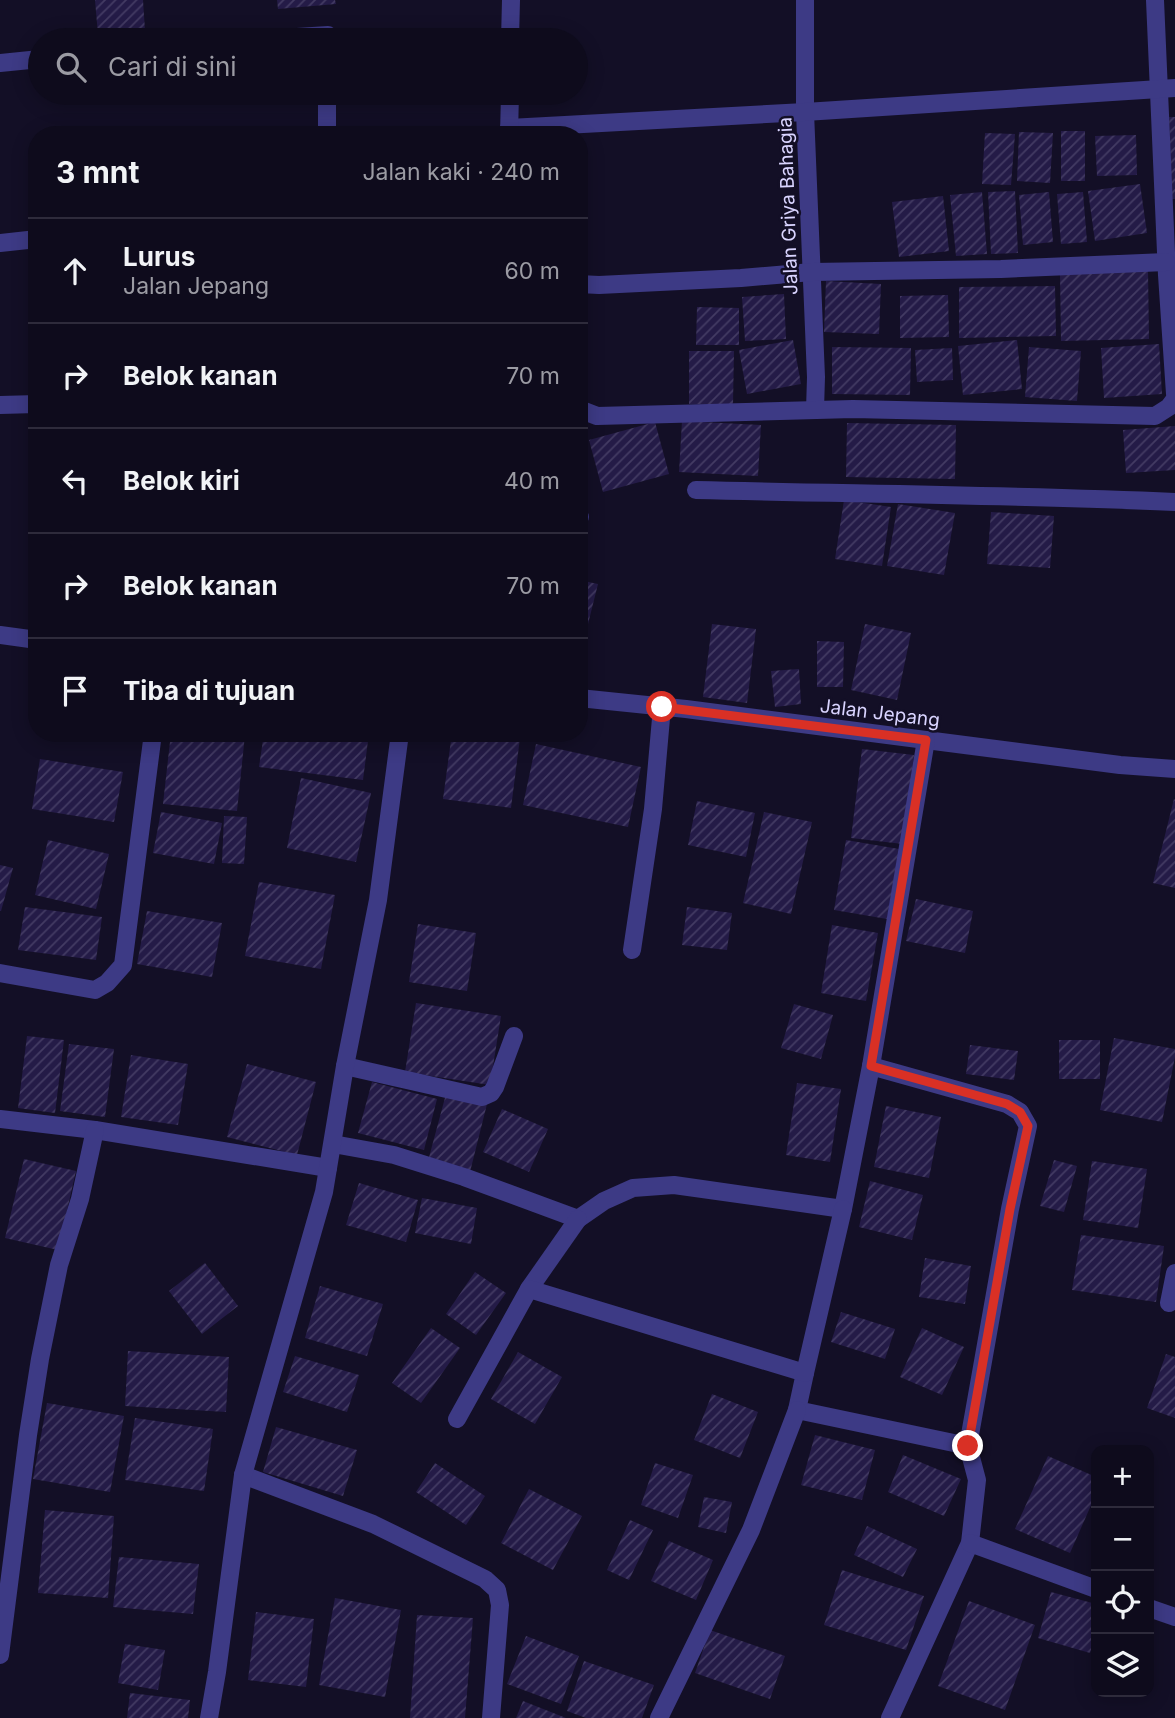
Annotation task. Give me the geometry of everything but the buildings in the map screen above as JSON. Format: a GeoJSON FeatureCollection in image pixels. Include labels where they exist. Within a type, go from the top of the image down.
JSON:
{"type":"FeatureCollection","features":[{"type":"Feature","properties":{"kind":"street"},"geometry":{"type":"LineString","coordinates":[[510,28],[511,0]]}},
{"type":"Feature","properties":{"kind":"street","name":"Jalan Griya Bahagia"},"geometry":{"type":"LineString","coordinates":[[805,0],[805,113],[816,377],[815,410]]}},
{"type":"Feature","properties":{"kind":"street"},"geometry":{"type":"LineString","coordinates":[[588,412],[597,416],[853,409],[1155,416],[1169,407],[1175,396],[1167,262],[1167,88],[1155,0]]}},
{"type":"Feature","properties":{"kind":"street"},"geometry":{"type":"LineString","coordinates":[[0,63],[28,60]]}},
{"type":"Feature","properties":{"kind":"street"},"geometry":{"type":"LineString","coordinates":[[588,126],[1167,88]]}},
{"type":"Feature","properties":{"kind":"street"},"geometry":{"type":"LineString","coordinates":[[327,105],[327,126]]}},
{"type":"Feature","properties":{"kind":"street"},"geometry":{"type":"LineString","coordinates":[[509,126],[510,105]]}},
{"type":"Feature","properties":{"kind":"street"},"geometry":{"type":"LineString","coordinates":[[0,243],[28,240]]}},
{"type":"Feature","properties":{"kind":"street"},"geometry":{"type":"LineString","coordinates":[[588,284],[811,272],[1001,269],[1167,262]]}},
{"type":"Feature","properties":{"kind":"street"},"geometry":{"type":"LineString","coordinates":[[0,405],[28,404]]}},
{"type":"Feature","properties":{"kind":"street"},"geometry":{"type":"LineString","coordinates":[[696,490],[1045,496],[1175,502]]}},
{"type":"Feature","properties":{"kind":"street"},"geometry":{"type":"LineString","coordinates":[[0,635],[28,639]]}},
{"type":"Feature","properties":{"kind":"street","name":"Jalan Jepang"},"geometry":{"type":"LineString","coordinates":[[588,699],[1120,765],[1175,769]]}},
{"type":"Feature","properties":{"kind":"street"},"geometry":{"type":"LineString","coordinates":[[632,950],[653,809],[662,707]]}},
{"type":"Feature","properties":{"kind":"street"},"geometry":{"type":"LineString","coordinates":[[659,1718],[751,1530],[797,1410],[843,1209],[871,1066],[926,740]]}},
{"type":"Feature","properties":{"kind":"street"},"geometry":{"type":"LineString","coordinates":[[0,974],[95,990],[107,983],[123,965],[152,742]]}},
{"type":"Feature","properties":{"kind":"street"},"geometry":{"type":"LineString","coordinates":[[209,1718],[243,1475],[324,1192],[345,1066],[378,900],[399,742]]}},
{"type":"Feature","properties":{"kind":"street"},"geometry":{"type":"LineString","coordinates":[[345,1066],[482,1097],[491,1093],[495,1087],[514,1036]]}},
{"type":"Feature","properties":{"kind":"street"},"geometry":{"type":"LineString","coordinates":[[871,1066],[1007,1104],[1020,1112],[1028,1126],[1010,1209],[968,1446],[977,1480],[970,1543],[890,1718]]}},
{"type":"Feature","properties":{"kind":"street"},"geometry":{"type":"LineString","coordinates":[[0,1119],[95,1130],[328,1168]]}},
{"type":"Feature","properties":{"kind":"street"},"geometry":{"type":"LineString","coordinates":[[0,1656],[40,1359],[59,1265],[80,1199],[95,1130]]}},
{"type":"Feature","properties":{"kind":"street"},"geometry":{"type":"LineString","coordinates":[[333,1144],[394,1155],[464,1177],[578,1219]]}},
{"type":"Feature","properties":{"kind":"street"},"geometry":{"type":"LineString","coordinates":[[457,1419],[528,1289],[578,1219],[604,1201],[633,1188],[674,1185],[843,1209]]}},
{"type":"Feature","properties":{"kind":"street"},"geometry":{"type":"LineString","coordinates":[[1169,1303],[1175,1272]]}},
{"type":"Feature","properties":{"kind":"street"},"geometry":{"type":"LineString","coordinates":[[528,1289],[805,1373]]}},
{"type":"Feature","properties":{"kind":"street"},"geometry":{"type":"LineString","coordinates":[[797,1410],[968,1446]]}},
{"type":"Feature","properties":{"kind":"street"},"geometry":{"type":"LineString","coordinates":[[243,1475],[373,1524],[485,1579],[497,1590],[500,1605],[491,1718]]}},
{"type":"Feature","properties":{"kind":"street"},"geometry":{"type":"LineString","coordinates":[[970,1543],[1091,1587]]}},
{"type":"Feature","properties":{"kind":"street"},"geometry":{"type":"LineString","coordinates":[[1154,1610],[1175,1617]]}},
{"type":"Feature","properties":{"kind":"route"},"geometry":{"type":"LineString","coordinates":[[662,707],[926,740],[871,1066],[1007,1104],[1020,1112],[1028,1126],[1010,1209],[968,1446]]}}]}
